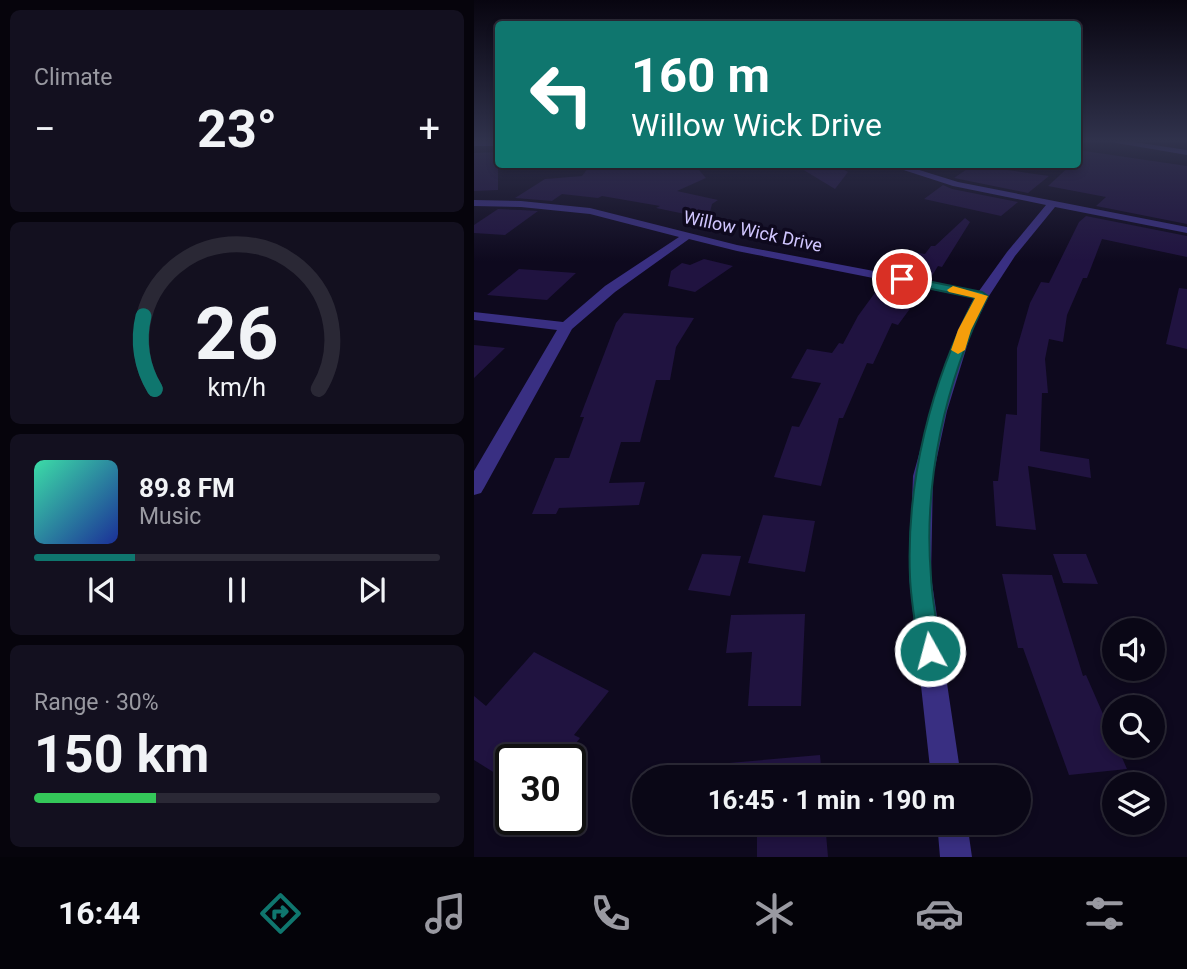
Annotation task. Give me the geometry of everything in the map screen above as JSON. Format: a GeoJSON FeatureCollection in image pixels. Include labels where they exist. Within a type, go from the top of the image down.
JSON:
{"type":"FeatureCollection","features":[{"type":"Feature","properties":{"kind":"street"},"geometry":{"type":"LineString","coordinates":[[947,181],[1187,230]]}},
{"type":"Feature","properties":{"kind":"street","name":"Willow Wick Drive"},"geometry":{"type":"LineString","coordinates":[[474,204],[521,204],[590,211],[737,248],[982,296]]}},
{"type":"Feature","properties":{"kind":"street"},"geometry":{"type":"LineString","coordinates":[[944,765],[920,576],[923,476],[939,411],[965,330],[982,296],[1011,254],[1052,204]]}},
{"type":"Feature","properties":{"kind":"street"},"geometry":{"type":"LineString","coordinates":[[474,488],[566,327],[610,289],[687,236]]}},
{"type":"Feature","properties":{"kind":"street"},"geometry":{"type":"LineString","coordinates":[[474,316],[566,327]]}},
{"type":"Feature","properties":{"kind":"street"},"geometry":{"type":"LineString","coordinates":[[953,835],[956,857]]}},
{"type":"Feature","properties":{"kind":"building"},"geometry":{"type":"Polygon","coordinates":[[[474,181],[498,181],[498,190],[474,191],[474,181]]]}},
{"type":"Feature","properties":{"kind":"building"},"geometry":{"type":"Polygon","coordinates":[[[542,181],[699,181],[677,191],[718,200],[712,204],[710,212],[699,210],[690,215],[656,208],[660,206],[602,196],[598,198],[562,194],[552,201],[515,198],[542,181]]]}},
{"type":"Feature","properties":{"kind":"building"},"geometry":{"type":"Polygon","coordinates":[[[822,181],[841,181],[835,189],[822,181]]]}},
{"type":"Feature","properties":{"kind":"building"},"geometry":{"type":"Polygon","coordinates":[[[969,181],[1043,181],[1028,193],[969,181]]]}},
{"type":"Feature","properties":{"kind":"building"},"geometry":{"type":"Polygon","coordinates":[[[1053,181],[1187,181],[1187,224],[1096,206],[1106,197],[1048,186],[1053,181]]]}},
{"type":"Feature","properties":{"kind":"building"},"geometry":{"type":"Polygon","coordinates":[[[943,185],[1018,202],[1001,216],[924,199],[943,185]]]}},
{"type":"Feature","properties":{"kind":"building"},"geometry":{"type":"Polygon","coordinates":[[[498,209],[538,211],[505,235],[474,233],[474,225],[498,209]]]}},
{"type":"Feature","properties":{"kind":"building"},"geometry":{"type":"Polygon","coordinates":[[[1086,216],[1187,236],[1187,257],[1102,239],[1087,278],[1083,278],[1067,315],[1063,342],[1049,339],[1045,359],[1048,393],[1042,393],[1040,451],[1089,459],[1091,478],[1028,466],[1036,530],[996,526],[993,481],[998,481],[1006,414],[1017,415],[1017,348],[1030,303],[1041,282],[1049,283],[1079,222],[1086,216]]]}},
{"type":"Feature","properties":{"kind":"building"},"geometry":{"type":"Polygon","coordinates":[[[965,218],[970,222],[942,267],[938,266],[930,279],[890,271],[905,251],[925,254],[965,218]]]}},
{"type":"Feature","properties":{"kind":"building"},"geometry":{"type":"Polygon","coordinates":[[[704,259],[733,266],[695,292],[668,286],[671,271],[682,263],[690,265],[704,259]]]}},
{"type":"Feature","properties":{"kind":"building"},"geometry":{"type":"Polygon","coordinates":[[[519,269],[576,273],[547,300],[487,295],[519,269]]]}},
{"type":"Feature","properties":{"kind":"building"},"geometry":{"type":"Polygon","coordinates":[[[882,283],[923,291],[898,325],[892,323],[873,364],[867,363],[843,418],[839,418],[821,486],[774,477],[792,426],[799,427],[821,383],[791,378],[807,349],[832,353],[839,343],[843,344],[858,316],[882,283]]]}},
{"type":"Feature","properties":{"kind":"building"},"geometry":{"type":"Polygon","coordinates":[[[1179,288],[1187,289],[1187,349],[1166,344],[1179,288]]]}},
{"type":"Feature","properties":{"kind":"building"},"geometry":{"type":"Polygon","coordinates":[[[624,313],[694,318],[676,347],[670,380],[656,380],[640,442],[621,442],[609,483],[645,482],[639,505],[559,508],[556,514],[532,514],[555,458],[569,458],[584,417],[580,417],[616,323],[624,313]]]}},
{"type":"Feature","properties":{"kind":"building"},"geometry":{"type":"Polygon","coordinates":[[[474,345],[505,348],[474,378],[474,345]]]}},
{"type":"Feature","properties":{"kind":"building"},"geometry":{"type":"Polygon","coordinates":[[[763,515],[815,521],[805,572],[748,563],[763,515]]]}},
{"type":"Feature","properties":{"kind":"building"},"geometry":{"type":"Polygon","coordinates":[[[702,554],[741,556],[730,596],[688,590],[702,554]]]}},
{"type":"Feature","properties":{"kind":"building"},"geometry":{"type":"Polygon","coordinates":[[[1053,554],[1086,554],[1098,584],[1063,583],[1053,554]]]}},
{"type":"Feature","properties":{"kind":"building"},"geometry":{"type":"Polygon","coordinates":[[[1002,574],[1052,575],[1083,676],[1086,675],[1102,712],[1102,758],[1122,758],[1127,769],[1069,775],[1023,648],[1018,648],[1002,574]]]}},
{"type":"Feature","properties":{"kind":"building"},"geometry":{"type":"Polygon","coordinates":[[[805,614],[801,706],[748,706],[752,652],[726,653],[731,615],[805,614]]]}},
{"type":"Feature","properties":{"kind":"building"},"geometry":{"type":"Polygon","coordinates":[[[534,652],[609,691],[574,735],[580,738],[575,744],[495,744],[495,773],[474,760],[474,696],[486,706],[534,652]]]}},
{"type":"Feature","properties":{"kind":"building"},"geometry":{"type":"Polygon","coordinates":[[[820,755],[821,765],[729,765],[820,755]]]}},
{"type":"Feature","properties":{"kind":"building"},"geometry":{"type":"Polygon","coordinates":[[[757,835],[826,835],[828,857],[757,857],[757,835]]]}},
{"type":"Feature","properties":{"kind":"slow traffic"},"geometry":{"type":"LineString","coordinates":[[953,290],[982,296],[958,350]]}},
{"type":"Feature","properties":{"kind":"route"},"geometry":{"type":"LineString","coordinates":[[902,279],[982,296],[965,330],[939,411],[923,476],[920,576],[930,651]]}}]}
